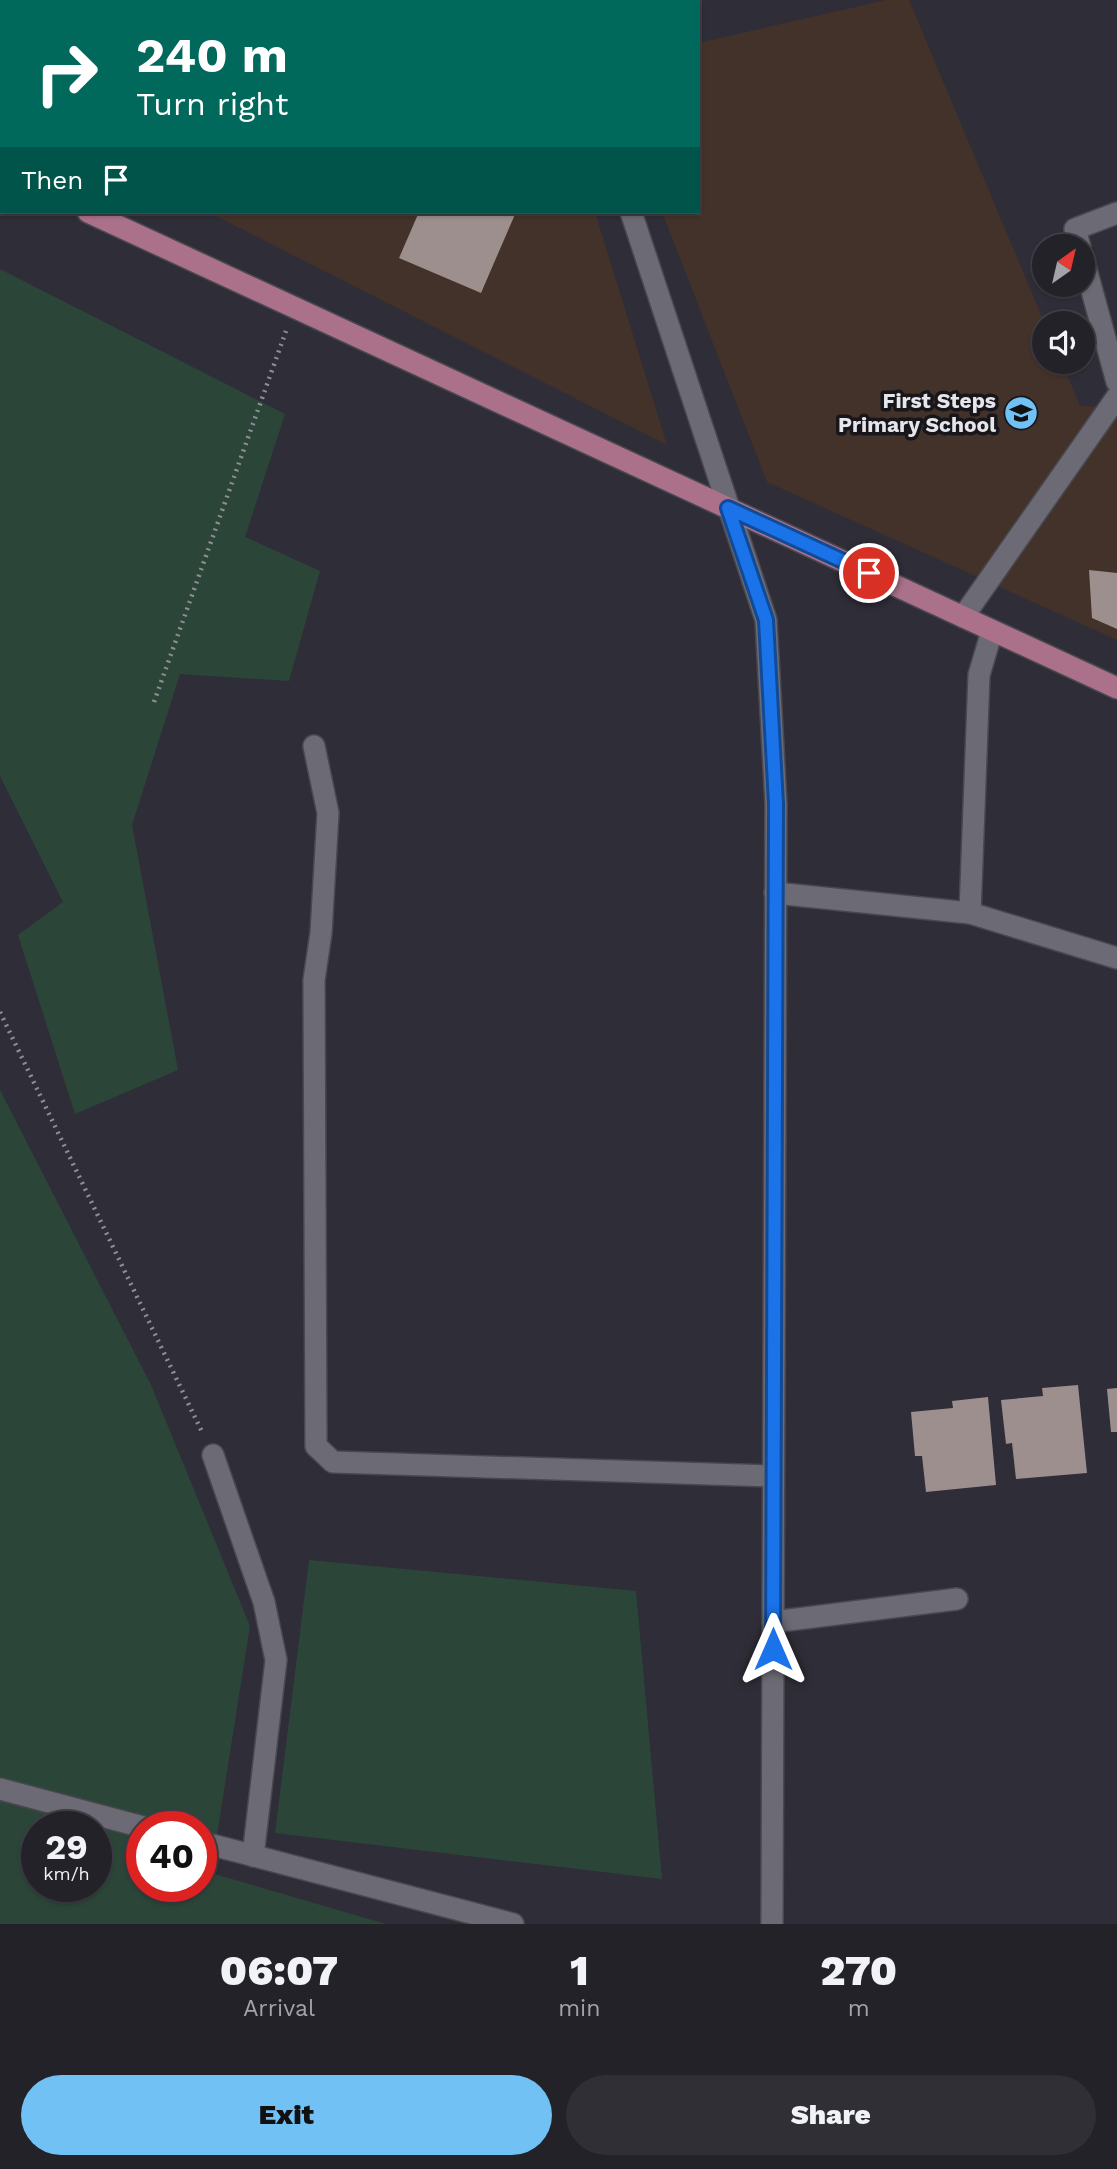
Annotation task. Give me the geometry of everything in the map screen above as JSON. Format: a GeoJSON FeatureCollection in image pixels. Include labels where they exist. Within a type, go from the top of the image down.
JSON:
{"type":"FeatureCollection","features":[{"type":"Feature","properties":{"kind":"main road"},"geometry":{"type":"LineString","coordinates":[[93,214],[1117,688]]}},
{"type":"Feature","properties":{"kind":"street"},"geometry":{"type":"LineString","coordinates":[[1076,234],[1075,229],[1117,213]]}},
{"type":"Feature","properties":{"kind":"street"},"geometry":{"type":"LineString","coordinates":[[632,214],[766,620],[776,804],[772,1924]]}},
{"type":"Feature","properties":{"kind":"street"},"geometry":{"type":"LineString","coordinates":[[1094,298],[1117,382]]}},
{"type":"Feature","properties":{"kind":"street"},"geometry":{"type":"LineString","coordinates":[[963,617],[1117,397]]}},
{"type":"Feature","properties":{"kind":"street"},"geometry":{"type":"LineString","coordinates":[[970,913],[979,675],[992,631]]}},
{"type":"Feature","properties":{"kind":"street"},"geometry":{"type":"LineString","coordinates":[[314,746],[328,813],[321,933],[314,980],[316,1446],[333,1462],[773,1476]]}},
{"type":"Feature","properties":{"kind":"street"},"geometry":{"type":"LineString","coordinates":[[775,893],[970,913],[1117,958]]}},
{"type":"Feature","properties":{"kind":"street"},"geometry":{"type":"LineString","coordinates":[[213,1455],[264,1602],[276,1660],[253,1856]]}},
{"type":"Feature","properties":{"kind":"street"},"geometry":{"type":"LineString","coordinates":[[773,1622],[957,1599]]}},
{"type":"Feature","properties":{"kind":"street"},"geometry":{"type":"LineString","coordinates":[[0,1789],[126,1822]]}},
{"type":"Feature","properties":{"kind":"street"},"geometry":{"type":"LineString","coordinates":[[217,1846],[513,1924]]}},
{"type":"Feature","properties":{"kind":"path"},"geometry":{"type":"LineString","coordinates":[[154,702],[295,307]]}},
{"type":"Feature","properties":{"kind":"path"},"geometry":{"type":"LineString","coordinates":[[0,1012],[213,1455]]}},
{"type":"Feature","properties":{"kind":"shaded area"},"geometry":{"type":"Polygon","coordinates":[[[886,0],[909,0],[1040,311],[1032,311],[1032,374],[1067,374],[1080,406],[1117,407],[1117,640],[767,482],[663,214],[700,214],[700,43],[886,0]]]}},
{"type":"Feature","properties":{"kind":"shaded area"},"geometry":{"type":"Polygon","coordinates":[[[212,214],[596,214],[667,445],[212,214]]]}},
{"type":"Feature","properties":{"kind":"green space"},"geometry":{"type":"Polygon","coordinates":[[[0,269],[285,414],[245,537],[320,571],[289,681],[180,674],[132,825],[178,1070],[75,1114],[18,935],[63,902],[0,776],[0,269]]]}},
{"type":"Feature","properties":{"kind":"green space"},"geometry":{"type":"Polygon","coordinates":[[[0,1090],[151,1385],[250,1626],[217,1835],[217,1811],[126,1811],[126,1902],[217,1902],[217,1875],[386,1924],[0,1924],[0,1090]]]}},
{"type":"Feature","properties":{"kind":"green space"},"geometry":{"type":"Polygon","coordinates":[[[309,1560],[636,1591],[662,1879],[275,1833],[309,1560]]]}},
{"type":"Feature","properties":{"kind":"building"},"geometry":{"type":"Polygon","coordinates":[[[418,214],[515,214],[481,293],[399,258],[418,214]]]}},
{"type":"Feature","properties":{"kind":"building"},"geometry":{"type":"Polygon","coordinates":[[[1089,570],[1117,573],[1117,629],[1092,618],[1089,570]]]}},
{"type":"Feature","properties":{"kind":"building"},"geometry":{"type":"Polygon","coordinates":[[[1078,1385],[1087,1473],[1016,1479],[1012,1443],[1006,1444],[1001,1400],[1043,1396],[1042,1388],[1078,1385]]]}},
{"type":"Feature","properties":{"kind":"building"},"geometry":{"type":"Polygon","coordinates":[[[1117,1388],[1117,1432],[1111,1432],[1107,1389],[1117,1388]]]}},
{"type":"Feature","properties":{"kind":"building"},"geometry":{"type":"Polygon","coordinates":[[[988,1397],[996,1485],[926,1492],[922,1456],[915,1456],[911,1412],[953,1408],[952,1401],[988,1397]]]}},
{"type":"Feature","properties":{"kind":"place","name":"First Steps Primary School"},"geometry":{"type":"Point","coordinates":[1021,413]}},
{"type":"Feature","properties":{"kind":"route"},"geometry":{"type":"LineString","coordinates":[[773,1649],[776,804],[766,620],[728,508],[869,573]]}}]}
